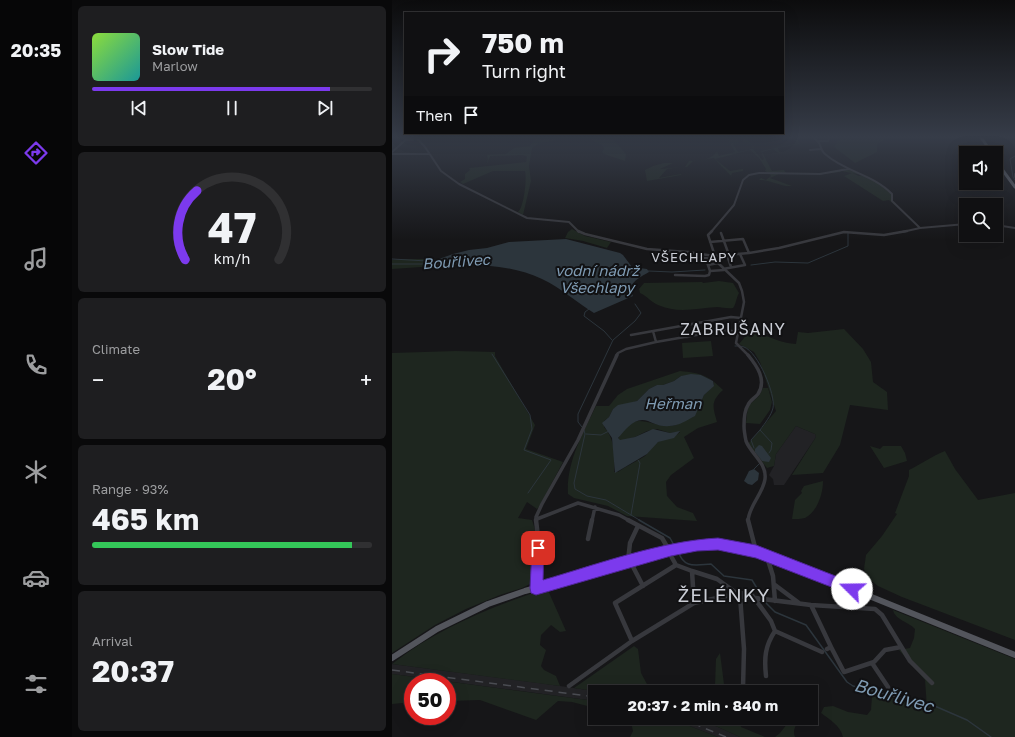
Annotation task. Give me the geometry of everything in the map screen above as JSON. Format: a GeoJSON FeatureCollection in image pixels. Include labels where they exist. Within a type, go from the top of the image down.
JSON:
{"type":"FeatureCollection","features":[{"type":"Feature","properties":{"kind":"highway"},"geometry":{"type":"LineString","coordinates":[[1003,170],[1015,187]]}},
{"type":"Feature","properties":{"kind":"highway"},"geometry":{"type":"LineString","coordinates":[[1004,170],[1015,184]]}},
{"type":"Feature","properties":{"kind":"main road"},"geometry":{"type":"LineString","coordinates":[[392,658],[437,629],[463,615],[503,598],[670,550],[718,544],[766,555],[1015,655]]}},
{"type":"Feature","properties":{"kind":"street"},"geometry":{"type":"LineString","coordinates":[[441,170],[444,174],[459,184],[527,218],[569,222],[584,234],[627,243],[647,249],[667,252],[679,251],[715,257]]}},
{"type":"Feature","properties":{"kind":"street"},"geometry":{"type":"LineString","coordinates":[[756,552],[749,529],[748,515],[765,477],[762,466],[746,442],[744,423],[747,406],[758,395],[761,387],[761,381],[757,366],[752,358],[736,343],[744,302],[741,286],[718,263],[708,235],[734,205],[742,182],[749,175],[759,173],[827,174],[842,170]]}},
{"type":"Feature","properties":{"kind":"street"},"geometry":{"type":"LineString","coordinates":[[851,170],[878,181],[892,194],[892,201],[920,228]]}},
{"type":"Feature","properties":{"kind":"street"},"geometry":{"type":"LineString","coordinates":[[696,254],[705,258],[749,253],[779,248],[844,232],[884,235],[920,228],[959,225]]}},
{"type":"Feature","properties":{"kind":"street"},"geometry":{"type":"LineString","coordinates":[[1003,226],[1015,228]]}},
{"type":"Feature","properties":{"kind":"street"},"geometry":{"type":"LineString","coordinates":[[721,233],[731,267]]}},
{"type":"Feature","properties":{"kind":"street"},"geometry":{"type":"LineString","coordinates":[[741,236],[749,253]]}},
{"type":"Feature","properties":{"kind":"street"},"geometry":{"type":"LineString","coordinates":[[710,242],[743,239]]}},
{"type":"Feature","properties":{"kind":"street"},"geometry":{"type":"LineString","coordinates":[[664,260],[667,252]]}},
{"type":"Feature","properties":{"kind":"street"},"geometry":{"type":"LineString","coordinates":[[675,275],[705,276],[708,275],[710,271],[745,265],[740,254]]}},
{"type":"Feature","properties":{"kind":"street"},"geometry":{"type":"LineString","coordinates":[[657,258],[666,257]]}},
{"type":"Feature","properties":{"kind":"street"},"geometry":{"type":"LineString","coordinates":[[705,258],[710,271]]}},
{"type":"Feature","properties":{"kind":"street"},"geometry":{"type":"LineString","coordinates":[[708,265],[718,263]]}},
{"type":"Feature","properties":{"kind":"street"},"geometry":{"type":"LineString","coordinates":[[631,335],[732,317],[741,318]]}},
{"type":"Feature","properties":{"kind":"street"},"geometry":{"type":"LineString","coordinates":[[684,325],[687,337]]}},
{"type":"Feature","properties":{"kind":"street"},"geometry":{"type":"LineString","coordinates":[[536,588],[538,537],[537,519],[542,504],[582,432],[618,353],[626,349],[656,342],[725,330],[772,333],[772,328]]}},
{"type":"Feature","properties":{"kind":"street"},"geometry":{"type":"LineString","coordinates":[[652,331],[656,342]]}},
{"type":"Feature","properties":{"kind":"street"},"geometry":{"type":"LineString","coordinates":[[537,519],[578,503],[612,512],[662,538],[670,550]]}},
{"type":"Feature","properties":{"kind":"street"},"geometry":{"type":"LineString","coordinates":[[588,539],[595,507]]}},
{"type":"Feature","properties":{"kind":"street"},"geometry":{"type":"LineString","coordinates":[[638,526],[632,535],[629,544],[629,561],[642,586]]}},
{"type":"Feature","properties":{"kind":"street"},"geometry":{"type":"LineString","coordinates":[[766,555],[774,585],[774,601]]}},
{"type":"Feature","properties":{"kind":"street"},"geometry":{"type":"LineString","coordinates":[[671,556],[676,565],[717,579],[735,592],[752,595],[771,621],[775,631],[822,652]]}},
{"type":"Feature","properties":{"kind":"street"},"geometry":{"type":"LineString","coordinates":[[632,641],[615,603],[676,565]]}},
{"type":"Feature","properties":{"kind":"street"},"geometry":{"type":"LineString","coordinates":[[692,571],[694,603]]}},
{"type":"Feature","properties":{"kind":"street"},"geometry":{"type":"LineString","coordinates":[[774,585],[799,603]]}},
{"type":"Feature","properties":{"kind":"street"},"geometry":{"type":"LineString","coordinates":[[569,686],[632,641],[694,603],[730,595],[811,605],[875,609],[882,615],[910,661],[932,683]]}},
{"type":"Feature","properties":{"kind":"street"},"geometry":{"type":"LineString","coordinates":[[740,596],[744,649],[743,685]]}},
{"type":"Feature","properties":{"kind":"street"},"geometry":{"type":"LineString","coordinates":[[811,605],[829,648],[844,672],[872,663],[885,650],[901,647]]}},
{"type":"Feature","properties":{"kind":"street"},"geometry":{"type":"LineString","coordinates":[[766,676],[764,658],[765,648],[775,631]]}},
{"type":"Feature","properties":{"kind":"street"},"geometry":{"type":"LineString","coordinates":[[872,663],[888,687]]}},
{"type":"Feature","properties":{"kind":"shaded area"},"geometry":{"type":"Polygon","coordinates":[[[470,170],[530,170],[531,181],[523,215],[518,212],[522,205],[526,180],[525,171],[493,171],[463,184],[460,182],[465,179],[465,174],[470,170]]]}},
{"type":"Feature","properties":{"kind":"shaded area"},"geometry":{"type":"Polygon","coordinates":[[[645,170],[666,170],[659,178],[681,174],[681,175],[647,181],[645,170]]]}},
{"type":"Feature","properties":{"kind":"shaded area"},"geometry":{"type":"Polygon","coordinates":[[[726,170],[743,170],[743,171],[732,173],[731,176],[726,170]]]}},
{"type":"Feature","properties":{"kind":"shaded area"},"geometry":{"type":"Polygon","coordinates":[[[784,170],[786,173],[819,174],[779,174],[770,178],[792,186],[788,186],[759,180],[761,178],[766,180],[771,176],[765,171],[784,170]]]}},
{"type":"Feature","properties":{"kind":"shaded area"},"geometry":{"type":"Polygon","coordinates":[[[842,170],[840,171],[841,172],[819,174],[842,170]]]}},
{"type":"Feature","properties":{"kind":"shaded area"},"geometry":{"type":"Polygon","coordinates":[[[852,170],[879,182],[892,196],[891,202],[889,200],[883,201],[844,176],[852,173],[841,171],[852,170]]]}},
{"type":"Feature","properties":{"kind":"shaded area"},"geometry":{"type":"Polygon","coordinates":[[[572,229],[585,236],[611,242],[607,248],[583,241],[565,238],[568,232],[572,229]]]}},
{"type":"Feature","properties":{"kind":"shaded area"},"geometry":{"type":"Polygon","coordinates":[[[436,259],[437,261],[448,261],[438,262],[433,265],[436,266],[392,269],[392,260],[436,259]]]}},
{"type":"Feature","properties":{"kind":"shaded area"},"geometry":{"type":"Polygon","coordinates":[[[719,281],[733,283],[739,293],[733,308],[717,307],[680,310],[665,308],[656,304],[640,293],[639,289],[644,283],[703,283],[719,281]]]}},
{"type":"Feature","properties":{"kind":"shaded area"},"geometry":{"type":"Polygon","coordinates":[[[844,329],[863,349],[871,362],[873,382],[887,392],[888,410],[850,405],[840,445],[823,473],[792,475],[816,437],[815,434],[796,426],[776,454],[774,466],[767,468],[748,444],[776,411],[760,362],[754,352],[739,344],[749,332],[796,344],[798,332],[808,333],[844,329]]]}},
{"type":"Feature","properties":{"kind":"shaded area"},"geometry":{"type":"Polygon","coordinates":[[[711,341],[713,356],[683,358],[682,343],[711,341]]]}},
{"type":"Feature","properties":{"kind":"shaded area"},"geometry":{"type":"Polygon","coordinates":[[[456,351],[495,352],[495,356],[535,425],[526,449],[563,462],[539,507],[537,509],[527,502],[518,518],[532,520],[536,533],[534,572],[530,584],[466,609],[435,625],[392,653],[392,353],[456,351]]]}},
{"type":"Feature","properties":{"kind":"shaded area"},"geometry":{"type":"Polygon","coordinates":[[[680,371],[699,374],[704,376],[713,381],[723,390],[714,401],[714,412],[717,422],[698,428],[684,437],[694,458],[671,475],[666,482],[667,496],[677,507],[693,513],[697,521],[627,516],[608,506],[574,498],[568,494],[568,482],[576,448],[596,406],[609,406],[618,395],[627,389],[680,371]],[[701,375],[681,376],[674,381],[663,385],[657,385],[649,389],[637,401],[613,409],[609,417],[604,421],[604,427],[612,442],[614,472],[618,472],[645,456],[658,442],[672,437],[680,432],[670,433],[657,429],[647,431],[635,437],[621,441],[618,439],[630,423],[637,421],[668,426],[676,425],[697,410],[704,395],[714,385],[713,381],[701,375]]]}},
{"type":"Feature","properties":{"kind":"shaded area"},"geometry":{"type":"Polygon","coordinates":[[[763,388],[768,388],[772,402],[770,410],[760,424],[746,423],[748,406],[759,396],[763,388]]]}},
{"type":"Feature","properties":{"kind":"shaded area"},"geometry":{"type":"Polygon","coordinates":[[[796,426],[815,434],[816,437],[784,485],[774,485],[773,479],[769,475],[774,466],[776,454],[796,426]]]}},
{"type":"Feature","properties":{"kind":"shaded area"},"geometry":{"type":"Polygon","coordinates":[[[870,446],[880,449],[883,446],[901,446],[907,461],[884,468],[870,446]]]}},
{"type":"Feature","properties":{"kind":"shaded area"},"geometry":{"type":"Polygon","coordinates":[[[945,451],[955,469],[978,500],[1015,493],[1015,640],[902,597],[878,586],[869,579],[864,569],[866,555],[882,536],[897,514],[895,513],[909,476],[909,470],[945,451]]]}},
{"type":"Feature","properties":{"kind":"shaded area"},"geometry":{"type":"Polygon","coordinates":[[[823,481],[821,496],[810,515],[801,519],[792,519],[795,500],[802,493],[801,491],[804,486],[823,481]]]}},
{"type":"Feature","properties":{"kind":"shaded area"},"geometry":{"type":"Polygon","coordinates":[[[547,588],[566,631],[560,632],[551,625],[541,635],[540,645],[546,650],[541,666],[544,670],[556,676],[560,686],[392,664],[410,651],[447,629],[486,611],[547,588]]]}},
{"type":"Feature","properties":{"kind":"shaded area"},"geometry":{"type":"Polygon","coordinates":[[[893,610],[1015,659],[1015,737],[843,737],[840,729],[821,713],[824,707],[833,706],[848,712],[867,715],[871,710],[872,696],[892,698],[927,708],[925,680],[899,650],[910,648],[914,638],[915,629],[899,619],[893,610]]]}},
{"type":"Feature","properties":{"kind":"shaded area"},"geometry":{"type":"Polygon","coordinates":[[[634,646],[638,649],[641,673],[647,685],[588,685],[588,690],[574,688],[634,646]]]}},
{"type":"Feature","properties":{"kind":"shaded area"},"geometry":{"type":"Polygon","coordinates":[[[720,653],[724,685],[715,685],[716,659],[720,653]]]}},
{"type":"Feature","properties":{"kind":"shaded area"},"geometry":{"type":"Polygon","coordinates":[[[392,664],[539,683],[588,690],[588,700],[456,683],[456,673],[404,673],[404,676],[392,674],[392,664]]]}},
{"type":"Feature","properties":{"kind":"shaded area"},"geometry":{"type":"Polygon","coordinates":[[[392,674],[404,676],[404,703],[392,704],[392,674]]]}},
{"type":"Feature","properties":{"kind":"shaded area"},"geometry":{"type":"Polygon","coordinates":[[[456,683],[588,700],[588,706],[572,702],[558,701],[536,720],[480,700],[456,701],[456,683]]]}},
{"type":"Feature","properties":{"kind":"shaded area"},"geometry":{"type":"Polygon","coordinates":[[[632,725],[687,725],[718,737],[630,737],[633,731],[632,725]]]}},
{"type":"Feature","properties":{"kind":"shaded area"},"geometry":{"type":"Polygon","coordinates":[[[687,725],[713,725],[740,737],[718,737],[687,725]]]}},
{"type":"Feature","properties":{"kind":"shaded area"},"geometry":{"type":"Polygon","coordinates":[[[713,725],[741,725],[741,727],[765,737],[740,737],[713,725]]]}},
{"type":"Feature","properties":{"kind":"shaded area"},"geometry":{"type":"Polygon","coordinates":[[[786,725],[796,725],[794,730],[795,737],[775,737],[786,725]]]}},
{"type":"Feature","properties":{"kind":"water","name":"vodní nádrž Všechlapy"},"geometry":{"type":"Polygon","coordinates":[[[566,239],[620,253],[632,267],[647,269],[649,272],[638,279],[630,289],[633,296],[594,313],[542,279],[517,270],[476,265],[436,266],[432,264],[448,261],[436,260],[453,254],[487,248],[509,242],[566,239]]]}},
{"type":"Feature","properties":{"kind":"water","name":"Heřman"},"geometry":{"type":"Polygon","coordinates":[[[691,374],[701,375],[713,381],[714,386],[704,395],[695,416],[673,426],[661,426],[643,420],[639,420],[631,424],[618,438],[620,440],[635,437],[653,429],[670,433],[680,431],[674,438],[658,442],[647,454],[615,473],[612,438],[602,423],[609,417],[613,409],[618,405],[637,401],[649,389],[657,385],[663,385],[674,381],[681,376],[691,374]]]}},
{"type":"Feature","properties":{"kind":"water"},"geometry":{"type":"Polygon","coordinates":[[[759,445],[762,446],[771,458],[769,462],[762,461],[755,452],[755,449],[759,445]]]}},
{"type":"Feature","properties":{"kind":"water"},"geometry":{"type":"Polygon","coordinates":[[[754,469],[759,473],[758,480],[752,485],[748,484],[744,481],[749,471],[754,469]]]}},
{"type":"Feature","properties":{"kind":"waterway"},"geometry":{"type":"LineString","coordinates":[[1012,170],[1015,180]]}},
{"type":"Feature","properties":{"kind":"waterway"},"geometry":{"type":"LineString","coordinates":[[751,265],[775,262],[808,263],[848,246],[848,233]]}},
{"type":"Feature","properties":{"kind":"waterway","name":"Bouřlivec"},"geometry":{"type":"LineString","coordinates":[[392,259],[427,261],[437,260]]}},
{"type":"Feature","properties":{"kind":"waterway","name":"Bouřlivec"},"geometry":{"type":"LineString","coordinates":[[392,264],[433,264]]}},
{"type":"Feature","properties":{"kind":"waterway"},"geometry":{"type":"LineString","coordinates":[[648,271],[672,272],[705,270]]}},
{"type":"Feature","properties":{"kind":"waterway","name":"Bouřlivec"},"geometry":{"type":"LineString","coordinates":[[582,427],[578,422],[578,414],[613,340],[635,321],[641,313],[635,304]]}},
{"type":"Feature","properties":{"kind":"waterway"},"geometry":{"type":"LineString","coordinates":[[589,309],[585,312],[584,316],[604,331],[612,340]]}},
{"type":"Feature","properties":{"kind":"waterway"},"geometry":{"type":"LineString","coordinates":[[735,346],[743,347],[755,357],[765,374],[772,394],[773,408],[760,430]]}},
{"type":"Feature","properties":{"kind":"waterway"},"geometry":{"type":"LineString","coordinates":[[492,354],[530,415],[532,429],[524,450],[551,460],[528,493]]}},
{"type":"Feature","properties":{"kind":"waterway","name":"Bouřlivec"},"geometry":{"type":"LineString","coordinates":[[584,430],[585,434],[574,483],[575,489],[587,496],[606,500],[631,515]]}},
{"type":"Feature","properties":{"kind":"waterway"},"geometry":{"type":"LineString","coordinates":[[754,448],[751,440],[760,430]]}},
{"type":"Feature","properties":{"kind":"waterway"},"geometry":{"type":"LineString","coordinates":[[760,430],[772,443],[769,453]]}},
{"type":"Feature","properties":{"kind":"waterway"},"geometry":{"type":"LineString","coordinates":[[586,434],[601,435],[609,431]]}},
{"type":"Feature","properties":{"kind":"waterway"},"geometry":{"type":"LineString","coordinates":[[631,515],[640,463],[638,460]]}},
{"type":"Feature","properties":{"kind":"waterway"},"geometry":{"type":"LineString","coordinates":[[754,469],[760,463]]}},
{"type":"Feature","properties":{"kind":"waterway","name":"Bouřlivec"},"geometry":{"type":"LineString","coordinates":[[631,515],[641,521]]}},
{"type":"Feature","properties":{"kind":"waterway","name":"Bouřlivec"},"geometry":{"type":"LineString","coordinates":[[639,520],[670,538],[675,547]]}},
{"type":"Feature","properties":{"kind":"waterway","name":"Bouřlivec"},"geometry":{"type":"LineString","coordinates":[[678,551],[683,561],[691,565],[711,564],[724,576],[752,580],[763,598]]}},
{"type":"Feature","properties":{"kind":"waterway","name":"Bouřlivec"},"geometry":{"type":"LineString","coordinates":[[764,601],[775,612],[806,625],[847,682],[853,686],[937,707],[967,720],[991,737]]}},
{"type":"Feature","properties":{"kind":"railway"},"geometry":{"type":"LineString","coordinates":[[392,670],[588,696]]}},
{"type":"Feature","properties":{"kind":"railway"},"geometry":{"type":"LineString","coordinates":[[697,725],[726,737]]}},
{"type":"Feature","properties":{"kind":"district","name":"VŠECHLAPY"},"geometry":{"type":"Point","coordinates":[694,257]}},
{"type":"Feature","properties":{"kind":"district","name":"ZABRUŠANY"},"geometry":{"type":"Point","coordinates":[733,329]}},
{"type":"Feature","properties":{"kind":"district","name":"ŽELÉNKY"},"geometry":{"type":"Point","coordinates":[724,594]}},
{"type":"Feature","properties":{"kind":"route"},"geometry":{"type":"LineString","coordinates":[[538,548],[536,588],[671,550],[697,545],[718,544],[739,547],[756,552],[791,564],[852,589]]}}]}
